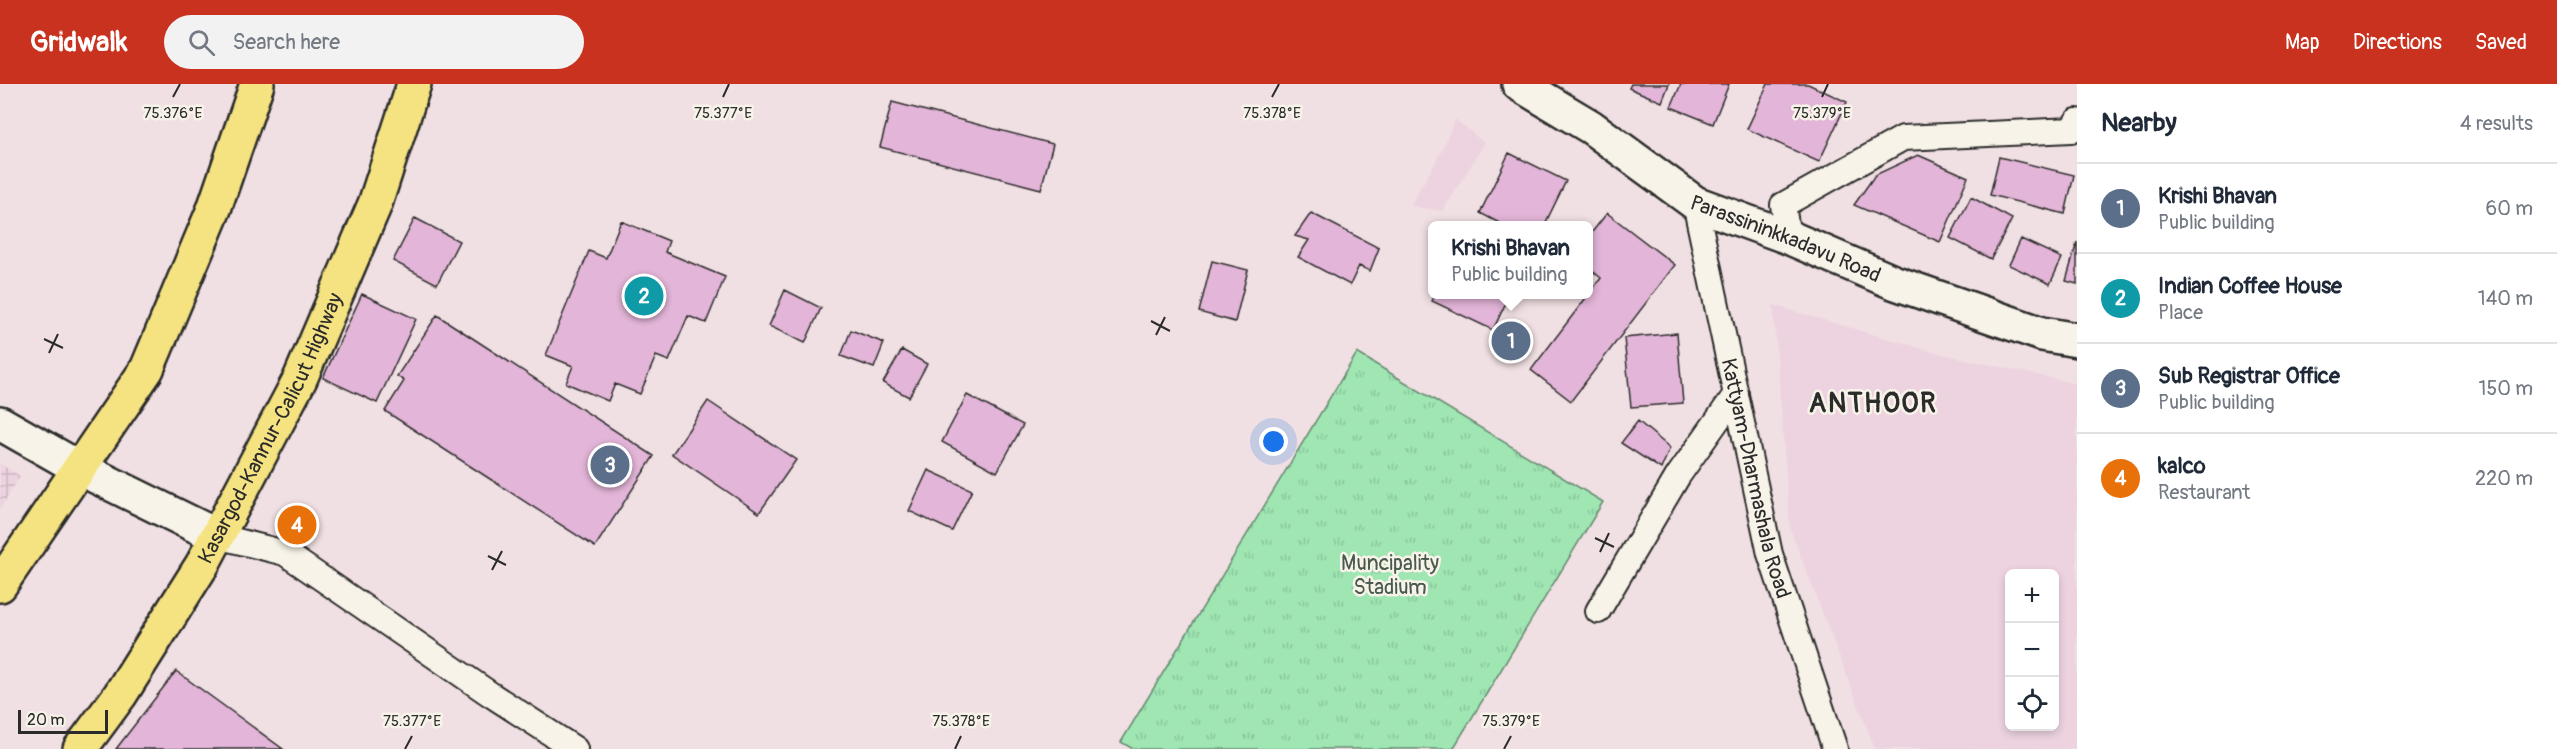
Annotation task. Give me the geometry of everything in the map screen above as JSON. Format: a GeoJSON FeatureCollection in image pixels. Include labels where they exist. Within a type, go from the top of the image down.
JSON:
{"type":"FeatureCollection","features":[{"type":"Feature","properties":{"kind":"highway"},"geometry":{"type":"LineString","coordinates":[[0,585],[147,369],[214,209],[257,84]]}},
{"type":"Feature","properties":{"kind":"highway","name":"Kasargod-Kannur-Calicut Highway"},"geometry":{"type":"LineString","coordinates":[[80,749],[120,695],[202,565],[300,380],[375,204],[414,84]]}},
{"type":"Feature","properties":{"kind":"main road","name":"Parassininkkadavu Road"},"geometry":{"type":"LineString","coordinates":[[1519,84],[1591,127],[1695,203],[1788,237],[1893,282],[2042,334],[2077,340]]}},
{"type":"Feature","properties":{"kind":"main road"},"geometry":{"type":"LineString","coordinates":[[0,423],[79,468],[217,536]]}},
{"type":"Feature","properties":{"kind":"street"},"geometry":{"type":"LineString","coordinates":[[1788,237],[1783,205],[1903,138],[2071,130],[2077,121]]}},
{"type":"Feature","properties":{"kind":"street","name":"Kattyam-Dharmashala Road"},"geometry":{"type":"LineString","coordinates":[[1695,203],[1770,554],[1835,749]]}},
{"type":"Feature","properties":{"kind":"street"},"geometry":{"type":"LineString","coordinates":[[1598,610],[1678,476],[1736,394]]}},
{"type":"Feature","properties":{"kind":"street"},"geometry":{"type":"LineString","coordinates":[[217,536],[285,553],[490,694],[575,749]]}},
{"type":"Feature","properties":{"kind":"shaded area"},"geometry":{"type":"Polygon","coordinates":[[[1455,119],[1485,143],[1443,211],[1410,206],[1442,150],[1455,119]]]}},
{"type":"Feature","properties":{"kind":"shaded area"},"geometry":{"type":"Polygon","coordinates":[[[1773,305],[1930,351],[2077,384],[2077,749],[1875,749],[1790,529],[1773,305]]]}},
{"type":"Feature","properties":{"kind":"shaded area"},"geometry":{"type":"Polygon","coordinates":[[[0,464],[20,476],[0,510],[0,464]]]}},
{"type":"Feature","properties":{"kind":"green space","name":"Muncipality Stadium"},"geometry":{"type":"Polygon","coordinates":[[[1357,353],[1603,502],[1453,749],[1133,749],[1121,742],[1357,353]]]}},
{"type":"Feature","properties":{"kind":"building"},"geometry":{"type":"Polygon","coordinates":[[[1631,84],[1669,84],[1662,102],[1629,88],[1631,84]]]}},
{"type":"Feature","properties":{"kind":"building"},"geometry":{"type":"Polygon","coordinates":[[[1681,84],[1729,84],[1713,124],[1671,107],[1681,84]]]}},
{"type":"Feature","properties":{"kind":"building"},"geometry":{"type":"Polygon","coordinates":[[[1768,84],[1808,84],[1847,102],[1819,162],[1747,129],[1768,84]]]}},
{"type":"Feature","properties":{"kind":"building"},"geometry":{"type":"Polygon","coordinates":[[[892,102],[1053,144],[1041,189],[880,147],[892,102]]]}},
{"type":"Feature","properties":{"kind":"building"},"geometry":{"type":"Polygon","coordinates":[[[1509,153],[1566,181],[1546,221],[1495,221],[1480,213],[1509,153]]]}},
{"type":"Feature","properties":{"kind":"building"},"geometry":{"type":"Polygon","coordinates":[[[1918,155],[1968,177],[1940,242],[1854,205],[1875,175],[1918,155]]]}},
{"type":"Feature","properties":{"kind":"building"},"geometry":{"type":"Polygon","coordinates":[[[1999,157],[2074,175],[2065,214],[1990,195],[1999,157]]]}},
{"type":"Feature","properties":{"kind":"building"},"geometry":{"type":"Polygon","coordinates":[[[1971,197],[2012,219],[1991,259],[1950,238],[1971,197]]]}},
{"type":"Feature","properties":{"kind":"building"},"geometry":{"type":"Polygon","coordinates":[[[1311,213],[1379,248],[1370,271],[1359,266],[1350,285],[1298,257],[1309,240],[1295,236],[1311,213]]]}},
{"type":"Feature","properties":{"kind":"building"},"geometry":{"type":"Polygon","coordinates":[[[1607,213],[1675,265],[1571,401],[1531,370],[1585,299],[1593,299],[1593,289],[1601,278],[1593,271],[1593,231],[1607,213]]]}},
{"type":"Feature","properties":{"kind":"building"},"geometry":{"type":"Polygon","coordinates":[[[415,218],[459,241],[437,284],[393,261],[415,218]]]}},
{"type":"Feature","properties":{"kind":"building"},"geometry":{"type":"Polygon","coordinates":[[[621,221],[669,241],[665,252],[725,277],[706,323],[688,316],[669,361],[656,356],[640,394],[615,384],[608,401],[566,383],[573,366],[546,355],[589,251],[606,258],[621,221]]]}},
{"type":"Feature","properties":{"kind":"building"},"geometry":{"type":"Polygon","coordinates":[[[2021,239],[2062,258],[2050,284],[2009,265],[2021,239]]]}},
{"type":"Feature","properties":{"kind":"building"},"geometry":{"type":"Polygon","coordinates":[[[2077,242],[2077,284],[2066,281],[2077,242]]]}},
{"type":"Feature","properties":{"kind":"building"},"geometry":{"type":"Polygon","coordinates":[[[1212,261],[1248,270],[1235,322],[1199,312],[1212,261]]]}},
{"type":"Feature","properties":{"kind":"building"},"geometry":{"type":"Polygon","coordinates":[[[785,290],[821,308],[805,343],[769,326],[785,290]]]}},
{"type":"Feature","properties":{"kind":"building"},"geometry":{"type":"Polygon","coordinates":[[[362,294],[416,319],[377,403],[323,378],[362,294]]]}},
{"type":"Feature","properties":{"kind":"building"},"geometry":{"type":"Polygon","coordinates":[[[1433,299],[1508,299],[1493,330],[1432,301],[1433,299]]]}},
{"type":"Feature","properties":{"kind":"building"},"geometry":{"type":"Polygon","coordinates":[[[437,315],[654,456],[595,547],[385,411],[404,381],[397,376],[437,315]]]}},
{"type":"Feature","properties":{"kind":"building"},"geometry":{"type":"Polygon","coordinates":[[[851,330],[884,343],[874,368],[841,356],[851,330]]]}},
{"type":"Feature","properties":{"kind":"building"},"geometry":{"type":"Polygon","coordinates":[[[1677,333],[1683,403],[1631,407],[1624,338],[1677,333]]]}},
{"type":"Feature","properties":{"kind":"building"},"geometry":{"type":"Polygon","coordinates":[[[902,350],[927,364],[909,397],[883,383],[902,350]]]}},
{"type":"Feature","properties":{"kind":"building"},"geometry":{"type":"Polygon","coordinates":[[[967,395],[1023,425],[997,472],[942,442],[967,395]]]}},
{"type":"Feature","properties":{"kind":"building"},"geometry":{"type":"Polygon","coordinates":[[[708,401],[796,460],[759,513],[672,454],[708,401]]]}},
{"type":"Feature","properties":{"kind":"building"},"geometry":{"type":"Polygon","coordinates":[[[1638,421],[1670,448],[1661,469],[1621,443],[1638,421]]]}},
{"type":"Feature","properties":{"kind":"building"},"geometry":{"type":"Polygon","coordinates":[[[928,470],[972,490],[952,531],[909,511],[928,470]]]}},
{"type":"Feature","properties":{"kind":"building"},"geometry":{"type":"Polygon","coordinates":[[[176,671],[283,749],[116,749],[176,671]]]}},
{"type":"Feature","properties":{"kind":"place","name":"Indian Coffee House"},"geometry":{"type":"Point","coordinates":[644,296]}},
{"type":"Feature","properties":{"kind":"place","name":"Krishi Bhavan"},"geometry":{"type":"Point","coordinates":[1511,341]}},
{"type":"Feature","properties":{"kind":"place","name":"Sub Registrar Office"},"geometry":{"type":"Point","coordinates":[610,465]}},
{"type":"Feature","properties":{"kind":"place","name":"kalco"},"geometry":{"type":"Point","coordinates":[297,525]}},
{"type":"Feature","properties":{"kind":"district","name":"ANTHOOR"},"geometry":{"type":"Point","coordinates":[1873,403]}}]}
